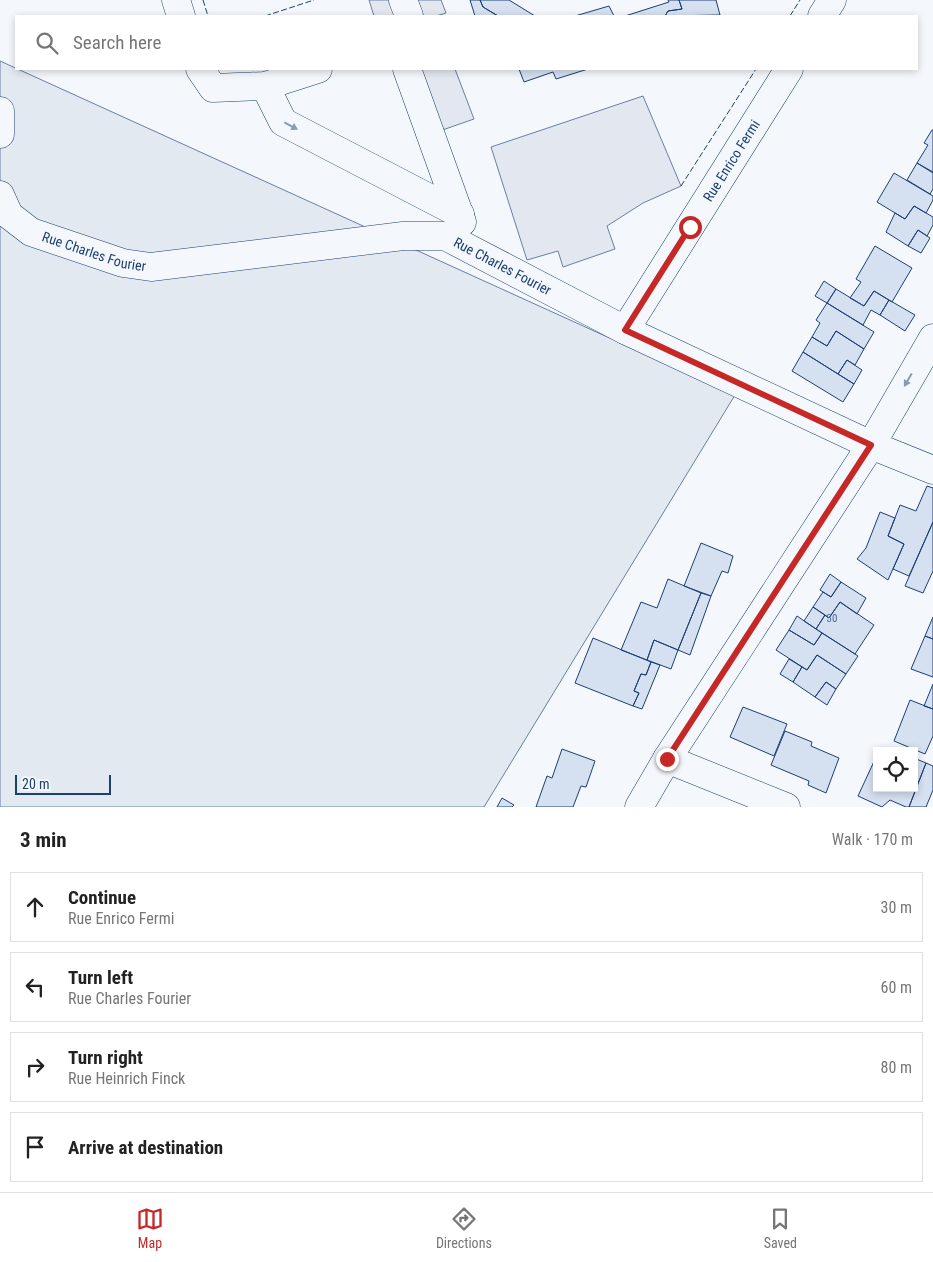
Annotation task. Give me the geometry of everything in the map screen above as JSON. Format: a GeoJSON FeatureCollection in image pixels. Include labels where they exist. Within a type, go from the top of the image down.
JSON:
{"type":"FeatureCollection","features":[{"type":"Feature","properties":{"kind":"street"},"geometry":{"type":"LineString","coordinates":[[176,0],[181,15]]}},
{"type":"Feature","properties":{"kind":"street"},"geometry":{"type":"LineString","coordinates":[[403,0],[409,15]]}},
{"type":"Feature","properties":{"kind":"street"},"geometry":{"type":"LineString","coordinates":[[823,15],[832,0]]}},
{"type":"Feature","properties":{"kind":"street"},"geometry":{"type":"LineString","coordinates":[[201,70],[213,88],[265,86],[315,70]]}},
{"type":"Feature","properties":{"kind":"street"},"geometry":{"type":"LineString","coordinates":[[408,70],[472,250]]}},
{"type":"Feature","properties":{"kind":"street","name":"Rue Enrico Fermi"},"geometry":{"type":"LineString","coordinates":[[625,330],[788,70]]}},
{"type":"Feature","properties":{"kind":"street"},"geometry":{"type":"LineString","coordinates":[[265,86],[283,122],[460,214]]}},
{"type":"Feature","properties":{"kind":"street"},"geometry":{"type":"LineString","coordinates":[[0,111],[0,134]]}},
{"type":"Feature","properties":{"kind":"street","name":"Rue Charles Fourier"},"geometry":{"type":"LineString","coordinates":[[0,195],[10,215],[31,232],[124,263],[151,267],[403,236],[446,236],[625,330],[871,445],[933,470]]}},
{"type":"Feature","properties":{"kind":"street"},"geometry":{"type":"LineString","coordinates":[[639,807],[667,759],[871,445],[933,338]]}},
{"type":"Feature","properties":{"kind":"street"},"geometry":{"type":"LineString","coordinates":[[667,759],[786,807]]}},
{"type":"Feature","properties":{"kind":"shaded area"},"geometry":{"type":"Polygon","coordinates":[[[369,0],[441,0],[446,13],[439,15],[374,15],[369,0]]]}},
{"type":"Feature","properties":{"kind":"shaded area"},"geometry":{"type":"Polygon","coordinates":[[[0,61],[15,68],[15,70],[20,70],[735,395],[484,807],[0,807],[0,61]]]}},
{"type":"Feature","properties":{"kind":"shaded area"},"geometry":{"type":"Polygon","coordinates":[[[407,70],[455,70],[474,119],[431,134],[407,70]]]}},
{"type":"Feature","properties":{"kind":"shaded area"},"geometry":{"type":"Polygon","coordinates":[[[643,96],[681,186],[643,203],[607,226],[615,249],[563,267],[558,251],[527,260],[491,147],[643,96]]]}},
{"type":"Feature","properties":{"kind":"building"},"geometry":{"type":"Polygon","coordinates":[[[470,0],[480,0],[483,7],[496,15],[475,15],[470,0]]]}},
{"type":"Feature","properties":{"kind":"building"},"geometry":{"type":"Polygon","coordinates":[[[480,0],[509,0],[533,15],[496,15],[483,7],[480,0]]]}},
{"type":"Feature","properties":{"kind":"building"},"geometry":{"type":"Polygon","coordinates":[[[668,0],[679,0],[682,9],[668,11],[666,15],[628,15],[669,2],[668,0]]]}},
{"type":"Feature","properties":{"kind":"building"},"geometry":{"type":"Polygon","coordinates":[[[679,0],[716,0],[720,15],[666,15],[668,11],[682,9],[679,0]]]}},
{"type":"Feature","properties":{"kind":"building"},"geometry":{"type":"Polygon","coordinates":[[[609,6],[614,15],[578,15],[609,6]]]}},
{"type":"Feature","properties":{"kind":"building"},"geometry":{"type":"Polygon","coordinates":[[[519,70],[585,70],[556,79],[553,72],[524,82],[519,70]]]}},
{"type":"Feature","properties":{"kind":"building"},"geometry":{"type":"Polygon","coordinates":[[[932,130],[933,173],[917,163],[928,145],[924,143],[932,130]]]}},
{"type":"Feature","properties":{"kind":"building"},"geometry":{"type":"Polygon","coordinates":[[[917,163],[933,172],[933,189],[930,194],[907,180],[917,163]]]}},
{"type":"Feature","properties":{"kind":"building"},"geometry":{"type":"Polygon","coordinates":[[[894,173],[933,196],[933,200],[926,213],[914,206],[905,219],[877,202],[894,173]]]}},
{"type":"Feature","properties":{"kind":"building"},"geometry":{"type":"Polygon","coordinates":[[[914,206],[933,217],[933,225],[927,236],[918,230],[908,246],[886,232],[895,213],[905,219],[914,206]]]}},
{"type":"Feature","properties":{"kind":"building"},"geometry":{"type":"Polygon","coordinates":[[[918,230],[930,238],[921,253],[908,246],[918,230]]]}},
{"type":"Feature","properties":{"kind":"building"},"geometry":{"type":"Polygon","coordinates":[[[875,246],[912,268],[892,302],[874,291],[864,306],[850,298],[861,282],[856,279],[875,246]]]}},
{"type":"Feature","properties":{"kind":"building"},"geometry":{"type":"Polygon","coordinates":[[[824,281],[836,289],[827,303],[815,296],[824,281]]]}},
{"type":"Feature","properties":{"kind":"building"},"geometry":{"type":"Polygon","coordinates":[[[836,289],[864,306],[874,291],[889,300],[880,315],[871,310],[863,325],[827,303],[836,289]]]}},
{"type":"Feature","properties":{"kind":"building"},"geometry":{"type":"Polygon","coordinates":[[[889,300],[915,315],[905,331],[880,315],[889,300]]]}},
{"type":"Feature","properties":{"kind":"building"},"geometry":{"type":"Polygon","coordinates":[[[827,303],[874,332],[864,349],[836,331],[827,346],[812,337],[820,323],[816,320],[827,303]]]}},
{"type":"Feature","properties":{"kind":"building"},"geometry":{"type":"Polygon","coordinates":[[[836,331],[864,349],[855,365],[847,360],[838,374],[803,352],[812,337],[827,346],[836,331]]]}},
{"type":"Feature","properties":{"kind":"building"},"geometry":{"type":"Polygon","coordinates":[[[803,352],[854,384],[843,402],[792,371],[803,352]]]}},
{"type":"Feature","properties":{"kind":"building"},"geometry":{"type":"Polygon","coordinates":[[[847,360],[862,370],[854,384],[838,374],[847,360]]]}},
{"type":"Feature","properties":{"kind":"building"},"geometry":{"type":"Polygon","coordinates":[[[927,486],[933,488],[933,522],[909,576],[893,569],[904,544],[888,536],[900,505],[916,511],[927,486]]]}},
{"type":"Feature","properties":{"kind":"building"},"geometry":{"type":"Polygon","coordinates":[[[880,512],[895,518],[888,536],[904,544],[888,580],[857,559],[866,548],[880,512]]]}},
{"type":"Feature","properties":{"kind":"building"},"geometry":{"type":"Polygon","coordinates":[[[933,522],[933,571],[923,593],[905,586],[933,522]]]}},
{"type":"Feature","properties":{"kind":"building"},"geometry":{"type":"Polygon","coordinates":[[[701,543],[733,556],[728,573],[722,571],[711,596],[684,586],[701,543]]]}},
{"type":"Feature","properties":{"kind":"building"},"geometry":{"type":"Polygon","coordinates":[[[830,574],[841,582],[831,597],[820,590],[830,574]]]}},
{"type":"Feature","properties":{"kind":"building"},"geometry":{"type":"Polygon","coordinates":[[[668,579],[701,593],[678,650],[654,640],[647,660],[621,650],[641,602],[657,608],[668,579]]]}},
{"type":"Feature","properties":{"kind":"building"},"geometry":{"type":"Polygon","coordinates":[[[841,582],[866,598],[857,614],[840,602],[829,618],[813,607],[823,592],[831,597],[841,582]]]}},
{"type":"Feature","properties":{"kind":"building"},"geometry":{"type":"Polygon","coordinates":[[[701,593],[711,596],[690,655],[678,650],[701,593]]]}},
{"type":"Feature","properties":{"kind":"building"},"geometry":{"type":"Polygon","coordinates":[[[840,602],[874,625],[855,654],[816,629],[825,615],[829,618],[840,602]]]}},
{"type":"Feature","properties":{"kind":"building"},"geometry":{"type":"Polygon","coordinates":[[[813,607],[825,615],[816,629],[804,621],[813,607]]]}},
{"type":"Feature","properties":{"kind":"building"},"geometry":{"type":"Polygon","coordinates":[[[797,616],[822,633],[814,645],[789,630],[797,616]]]}},
{"type":"Feature","properties":{"kind":"building"},"geometry":{"type":"Polygon","coordinates":[[[933,617],[933,639],[925,636],[933,617]]]}},
{"type":"Feature","properties":{"kind":"building"},"geometry":{"type":"Polygon","coordinates":[[[789,630],[814,645],[822,633],[858,656],[846,674],[817,655],[807,670],[776,650],[789,630]]]}},
{"type":"Feature","properties":{"kind":"building"},"geometry":{"type":"Polygon","coordinates":[[[925,636],[933,639],[933,677],[911,669],[925,636]]]}},
{"type":"Feature","properties":{"kind":"building"},"geometry":{"type":"Polygon","coordinates":[[[593,638],[651,662],[646,675],[641,674],[634,691],[639,693],[633,706],[575,683],[593,638]]]}},
{"type":"Feature","properties":{"kind":"building"},"geometry":{"type":"Polygon","coordinates":[[[654,640],[678,650],[671,669],[647,660],[654,640]]]}},
{"type":"Feature","properties":{"kind":"building"},"geometry":{"type":"Polygon","coordinates":[[[817,655],[846,674],[836,689],[826,682],[815,697],[793,682],[802,667],[807,670],[817,655]]]}},
{"type":"Feature","properties":{"kind":"building"},"geometry":{"type":"Polygon","coordinates":[[[789,659],[802,667],[793,682],[780,674],[789,659]]]}},
{"type":"Feature","properties":{"kind":"building"},"geometry":{"type":"Polygon","coordinates":[[[651,662],[660,665],[642,709],[633,706],[639,693],[634,691],[641,674],[646,675],[651,662]]]}},
{"type":"Feature","properties":{"kind":"building"},"geometry":{"type":"Polygon","coordinates":[[[826,682],[836,689],[827,705],[815,697],[826,682]]]}},
{"type":"Feature","properties":{"kind":"building"},"geometry":{"type":"Polygon","coordinates":[[[933,684],[933,709],[924,706],[933,684]]]}},
{"type":"Feature","properties":{"kind":"building"},"geometry":{"type":"Polygon","coordinates":[[[910,700],[933,709],[933,736],[925,754],[918,751],[918,747],[908,747],[894,741],[910,700]]]}},
{"type":"Feature","properties":{"kind":"building"},"geometry":{"type":"Polygon","coordinates":[[[743,707],[787,724],[774,756],[730,737],[743,707]]]}},
{"type":"Feature","properties":{"kind":"building"},"geometry":{"type":"Polygon","coordinates":[[[785,731],[812,742],[811,746],[839,758],[826,793],[808,785],[809,781],[771,765],[785,731]]]}},
{"type":"Feature","properties":{"kind":"building"},"geometry":{"type":"Polygon","coordinates":[[[562,749],[595,761],[586,787],[581,786],[573,807],[536,807],[547,776],[552,778],[562,749]]]}},
{"type":"Feature","properties":{"kind":"building"},"geometry":{"type":"Polygon","coordinates":[[[918,760],[926,763],[918,784],[918,760]]]}},
{"type":"Feature","properties":{"kind":"building"},"geometry":{"type":"Polygon","coordinates":[[[926,763],[933,766],[933,790],[926,807],[909,807],[915,792],[918,792],[918,784],[926,763]]]}},
{"type":"Feature","properties":{"kind":"building"},"geometry":{"type":"Polygon","coordinates":[[[873,764],[873,792],[915,792],[909,807],[890,800],[882,807],[858,796],[873,764]]]}},
{"type":"Feature","properties":{"kind":"building"},"geometry":{"type":"Polygon","coordinates":[[[502,798],[514,805],[512,807],[497,807],[502,798]]]}},
{"type":"Feature","properties":{"kind":"fence"},"geometry":{"type":"LineString","coordinates":[[203,0],[208,15]]}},
{"type":"Feature","properties":{"kind":"fence"},"geometry":{"type":"LineString","coordinates":[[268,15],[314,0]]}},
{"type":"Feature","properties":{"kind":"fence"},"geometry":{"type":"LineString","coordinates":[[791,15],[800,0]]}},
{"type":"Feature","properties":{"kind":"fence"},"geometry":{"type":"LineString","coordinates":[[681,186],[755,70]]}},
{"type":"Feature","properties":{"kind":"route"},"geometry":{"type":"LineString","coordinates":[[667,759],[871,445],[625,330],[690,227]]}}]}
